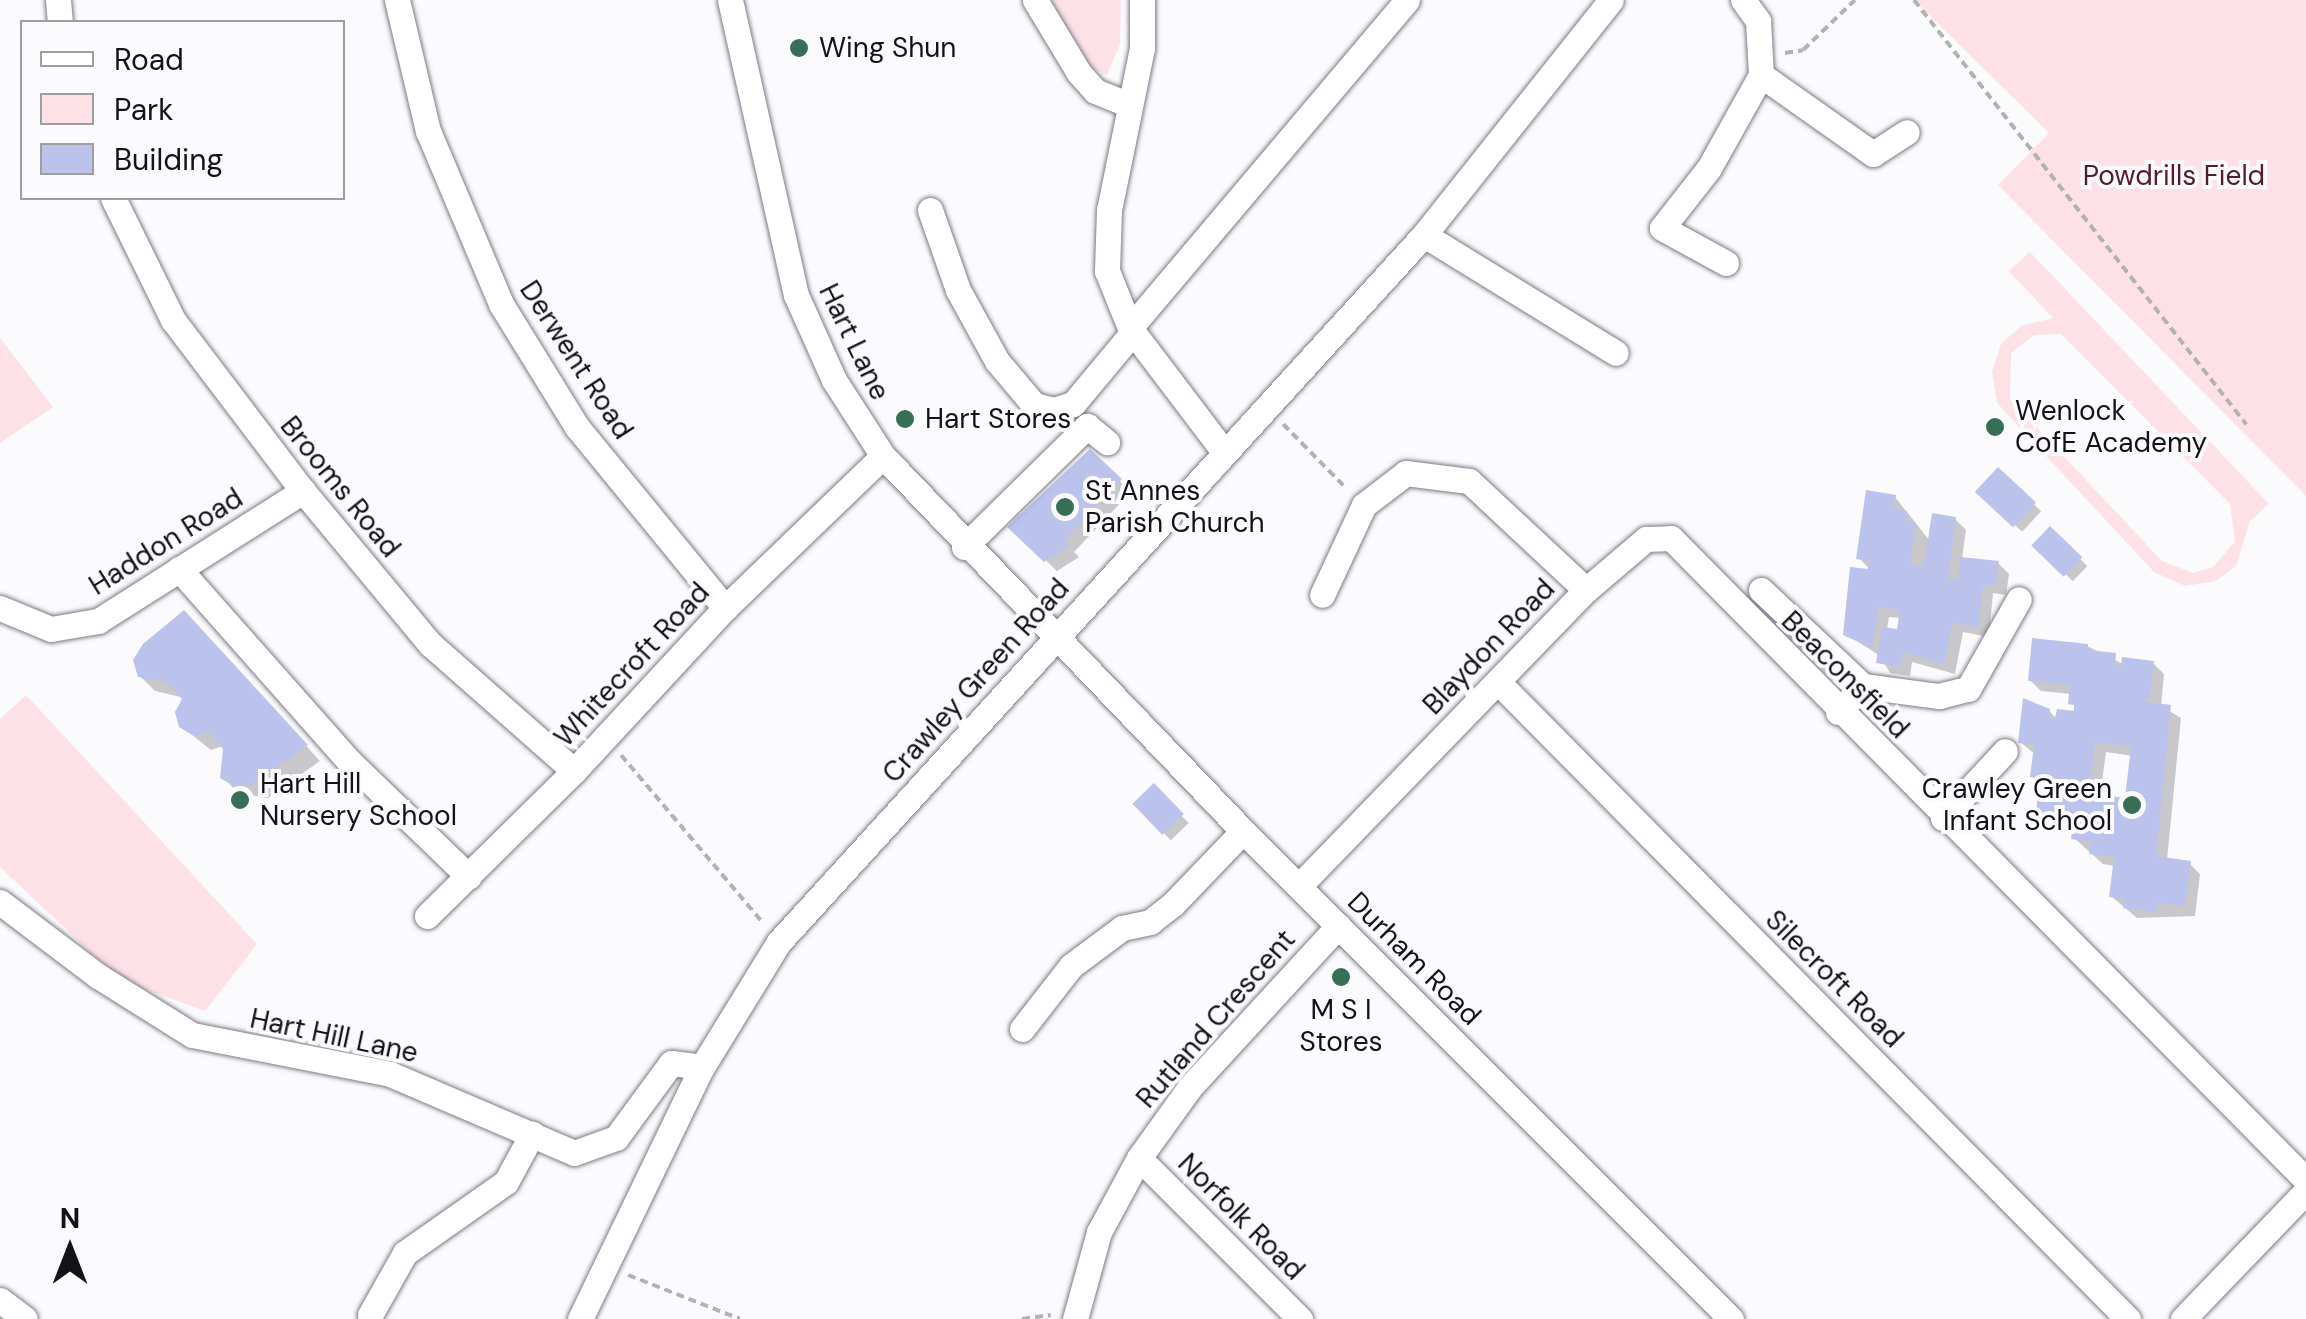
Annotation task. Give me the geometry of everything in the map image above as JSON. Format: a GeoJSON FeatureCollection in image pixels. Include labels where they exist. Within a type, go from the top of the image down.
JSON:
{"type":"FeatureCollection","features":[{"type":"Feature","properties":{"kind":"street","name":"Derwent Road"},"geometry":{"type":"LineString","coordinates":[[397,0],[428,131],[501,304],[577,426],[724,608]]}},
{"type":"Feature","properties":{"kind":"street","name":"Hart Lane"},"geometry":{"type":"LineString","coordinates":[[730,0],[796,296],[834,380],[883,456],[964,547],[1057,640]]}},
{"type":"Feature","properties":{"kind":"street"},"geometry":{"type":"LineString","coordinates":[[1036,0],[1079,74],[1095,91],[1127,104]]}},
{"type":"Feature","properties":{"kind":"street"},"geometry":{"type":"LineString","coordinates":[[1142,0],[1142,48],[1127,104],[1109,210],[1108,271],[1132,330],[1224,452]]}},
{"type":"Feature","properties":{"kind":"street"},"geometry":{"type":"LineString","coordinates":[[930,210],[958,290],[997,361],[1034,405],[1054,410],[1073,404],[1407,0]]}},
{"type":"Feature","properties":{"kind":"street","name":"Crawley Green Road"},"geometry":{"type":"LineString","coordinates":[[580,1319],[610,1268],[702,1067],[780,942],[1424,235],[1611,0]]}},
{"type":"Feature","properties":{"kind":"street"},"geometry":{"type":"LineString","coordinates":[[1726,263],[1662,228],[1709,168],[1763,66],[1758,21],[1743,0]]}},
{"type":"Feature","properties":{"kind":"street"},"geometry":{"type":"LineString","coordinates":[[1763,66],[1873,154],[1907,132]]}},
{"type":"Feature","properties":{"kind":"street","name":"Brooms Road"},"geometry":{"type":"LineString","coordinates":[[114,200],[173,320],[303,491],[430,644],[574,771]]}},
{"type":"Feature","properties":{"kind":"street"},"geometry":{"type":"LineString","coordinates":[[1424,235],[1616,353]]}},
{"type":"Feature","properties":{"kind":"street"},"geometry":{"type":"LineString","coordinates":[[964,547],[1087,426],[1107,442]]}},
{"type":"Feature","properties":{"kind":"street","name":"Whitecroft Road"},"geometry":{"type":"LineString","coordinates":[[427,916],[574,771],[724,608],[883,456]]}},
{"type":"Feature","properties":{"kind":"street","name":"Blaydon Road"},"geometry":{"type":"LineString","coordinates":[[1299,886],[1586,590],[1469,481],[1406,472],[1364,505],[1322,595]]}},
{"type":"Feature","properties":{"kind":"street","name":"Haddon Road"},"geometry":{"type":"LineString","coordinates":[[0,608],[51,629],[98,621],[303,491]]}},
{"type":"Feature","properties":{"kind":"street","name":"Beaconsfield"},"geometry":{"type":"LineString","coordinates":[[1586,590],[1646,538],[1670,538],[1943,818],[2306,1180]]}},
{"type":"Feature","properties":{"kind":"street"},"geometry":{"type":"LineString","coordinates":[[179,570],[350,762],[469,878]]}},
{"type":"Feature","properties":{"kind":"street"},"geometry":{"type":"LineString","coordinates":[[1761,590],[1863,686],[1939,696],[1968,690],[2019,599]]}},
{"type":"Feature","properties":{"kind":"street","name":"Durham Road"},"geometry":{"type":"LineString","coordinates":[[1057,640],[1730,1319]]}},
{"type":"Feature","properties":{"kind":"street","name":"Silecroft Road"},"geometry":{"type":"LineString","coordinates":[[1498,682],[2128,1319]]}},
{"type":"Feature","properties":{"kind":"street"},"geometry":{"type":"LineString","coordinates":[[1838,712],[1863,686]]}},
{"type":"Feature","properties":{"kind":"street"},"geometry":{"type":"LineString","coordinates":[[1943,818],[2005,751]]}},
{"type":"Feature","properties":{"kind":"street"},"geometry":{"type":"LineString","coordinates":[[1022,1029],[1071,966],[1122,928],[1161,913],[1243,831]]}},
{"type":"Feature","properties":{"kind":"street","name":"Hart Hill Lane"},"geometry":{"type":"LineString","coordinates":[[0,902],[98,976],[192,1035],[390,1074],[574,1154],[590,1152],[616,1138],[670,1063],[702,1067]]}},
{"type":"Feature","properties":{"kind":"street","name":"Rutland Crescent"},"geometry":{"type":"LineString","coordinates":[[1075,1319],[1099,1232],[1139,1158],[1190,1087],[1338,926]]}},
{"type":"Feature","properties":{"kind":"street"},"geometry":{"type":"LineString","coordinates":[[370,1315],[405,1253],[506,1182],[532,1134]]}},
{"type":"Feature","properties":{"kind":"street","name":"Norfolk Road"},"geometry":{"type":"LineString","coordinates":[[1139,1158],[1300,1319]]}},
{"type":"Feature","properties":{"kind":"street"},"geometry":{"type":"LineString","coordinates":[[2183,1319],[2306,1190]]}},
{"type":"Feature","properties":{"kind":"street"},"geometry":{"type":"LineString","coordinates":[[0,1300],[25,1319]]}},
{"type":"Feature","properties":{"kind":"path"},"geometry":{"type":"LineString","coordinates":[[1763,66],[1802,50],[1855,0]]}},
{"type":"Feature","properties":{"kind":"path"},"geometry":{"type":"LineString","coordinates":[[1914,0],[2246,424]]}},
{"type":"Feature","properties":{"kind":"path"},"geometry":{"type":"LineString","coordinates":[[1267,408],[1364,505]]}},
{"type":"Feature","properties":{"kind":"path"},"geometry":{"type":"LineString","coordinates":[[605,736],[780,942]]}},
{"type":"Feature","properties":{"kind":"path"},"geometry":{"type":"LineString","coordinates":[[610,1268],[740,1319]]}},
{"type":"Feature","properties":{"kind":"path"},"geometry":{"type":"LineString","coordinates":[[1022,1319],[1075,1319]]}},
{"type":"Feature","properties":{"kind":"green space"},"geometry":{"type":"Polygon","coordinates":[[[1051,0],[1121,0],[1120,44],[1107,75],[1088,66],[1051,0]]]}},
{"type":"Feature","properties":{"kind":"green space","name":"Powdrills Field"},"geometry":{"type":"Polygon","coordinates":[[[1914,0],[2306,0],[2306,496],[1998,185],[2049,133],[1914,0]]]}},
{"type":"Feature","properties":{"kind":"green space"},"geometry":{"type":"Polygon","coordinates":[[[2030,252],[2269,504],[2250,521],[2236,566],[2216,581],[2185,586],[2154,572],[1997,403],[1992,372],[2001,344],[2021,326],[2053,318],[2009,271],[2030,252]],[[2061,334],[2034,335],[2011,353],[2010,399],[2162,561],[2193,573],[2213,567],[2235,542],[2230,504],[2061,334]]]}},
{"type":"Feature","properties":{"kind":"green space"},"geometry":{"type":"Polygon","coordinates":[[[0,338],[53,407],[0,443],[0,338]]]}},
{"type":"Feature","properties":{"kind":"green space"},"geometry":{"type":"Polygon","coordinates":[[[26,695],[257,944],[205,1011],[120,980],[0,867],[0,719],[26,695]]]}},
{"type":"Feature","properties":{"kind":"building","name":"St Annes Parish Church"},"geometry":{"type":"Polygon","coordinates":[[[1090,449],[1122,479],[1065,540],[1070,545],[1044,562],[1007,527],[1090,449]]]}},
{"type":"Feature","properties":{"kind":"building"},"geometry":{"type":"Polygon","coordinates":[[[1998,467],[2036,502],[2013,527],[1975,492],[1998,467]]]}},
{"type":"Feature","properties":{"kind":"building"},"geometry":{"type":"Polygon","coordinates":[[[1866,490],[1896,495],[1894,509],[1907,511],[1905,521],[1916,523],[1910,564],[1924,566],[1932,513],[1956,517],[1948,579],[1957,581],[1961,557],[1999,561],[1995,586],[1983,584],[1979,627],[1952,623],[1944,664],[1902,652],[1900,667],[1876,663],[1882,627],[1897,629],[1900,610],[1879,607],[1872,648],[1843,635],[1850,567],[1868,569],[1869,561],[1856,559],[1866,490]]]}},
{"type":"Feature","properties":{"kind":"building"},"geometry":{"type":"Polygon","coordinates":[[[2050,526],[2082,557],[2064,577],[2031,545],[2050,526]]]}},
{"type":"Feature","properties":{"kind":"building"},"geometry":{"type":"Polygon","coordinates":[[[184,610],[308,745],[253,784],[234,786],[220,778],[223,749],[209,732],[194,736],[179,727],[175,712],[182,699],[167,682],[138,677],[133,660],[143,644],[184,610]]]}},
{"type":"Feature","properties":{"kind":"building"},"geometry":{"type":"Polygon","coordinates":[[[2032,638],[2088,644],[2088,650],[2116,653],[2115,666],[2121,667],[2122,657],[2154,661],[2150,696],[2143,701],[2171,705],[2156,856],[2191,861],[2185,906],[2157,903],[2156,912],[2123,908],[2124,899],[2109,897],[2114,857],[2089,854],[2091,842],[2071,839],[2074,817],[2036,812],[2040,779],[2030,777],[2034,745],[2018,743],[2023,698],[2050,709],[2049,718],[2055,718],[2057,709],[2074,711],[2074,705],[2068,704],[2070,685],[2028,681],[2032,638]],[[2095,742],[2089,793],[2125,798],[2131,747],[2095,742]]]}},
{"type":"Feature","properties":{"kind":"building"},"geometry":{"type":"Polygon","coordinates":[[[1154,783],[1184,814],[1162,835],[1132,804],[1154,783]]]}},
{"type":"Feature","properties":{"kind":"place","name":"Wing Shun"},"geometry":{"type":"Point","coordinates":[799,48]}},
{"type":"Feature","properties":{"kind":"place","name":"Hart Stores"},"geometry":{"type":"Point","coordinates":[905,419]}},
{"type":"Feature","properties":{"kind":"place","name":"Wenlock CofE Academy"},"geometry":{"type":"Point","coordinates":[1995,427]}},
{"type":"Feature","properties":{"kind":"place","name":"St Annes Parish Church"},"geometry":{"type":"Point","coordinates":[1065,507]}},
{"type":"Feature","properties":{"kind":"place","name":"Hart Hill Nursery School"},"geometry":{"type":"Point","coordinates":[240,800]}},
{"type":"Feature","properties":{"kind":"place","name":"Crawley Green Infant School"},"geometry":{"type":"Point","coordinates":[2132,805]}},
{"type":"Feature","properties":{"kind":"place","name":"M S I Stores"},"geometry":{"type":"Point","coordinates":[1341,977]}}]}
